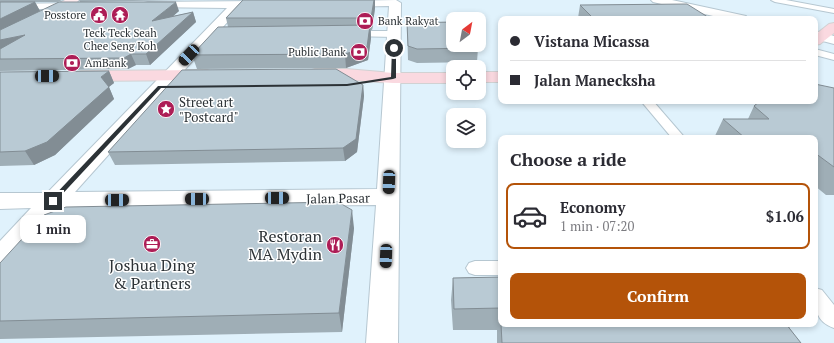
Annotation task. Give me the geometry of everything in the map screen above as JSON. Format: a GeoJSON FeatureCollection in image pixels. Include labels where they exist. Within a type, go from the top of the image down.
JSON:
{"type":"FeatureCollection","features":[{"type":"Feature","properties":{"kind":"main road"},"geometry":{"type":"LineString","coordinates":[[1,38],[73,0]]}},
{"type":"Feature","properties":{"kind":"main road"},"geometry":{"type":"LineString","coordinates":[[825,36],[834,44]]}},
{"type":"Feature","properties":{"kind":"main road"},"geometry":{"type":"LineString","coordinates":[[486,78],[498,77]]}},
{"type":"Feature","properties":{"kind":"main road"},"geometry":{"type":"LineString","coordinates":[[303,80],[347,85],[393,78],[446,78]]}},
{"type":"Feature","properties":{"kind":"main road"},"geometry":{"type":"LineString","coordinates":[[72,82],[216,80]]}},
{"type":"Feature","properties":{"kind":"street"},"geometry":{"type":"LineString","coordinates":[[657,0],[724,16]]}},
{"type":"Feature","properties":{"kind":"street"},"geometry":{"type":"LineString","coordinates":[[334,4],[395,3],[382,343]]}},
{"type":"Feature","properties":{"kind":"street"},"geometry":{"type":"LineString","coordinates":[[0,258],[236,4]]}},
{"type":"Feature","properties":{"kind":"street"},"geometry":{"type":"LineString","coordinates":[[135,5],[282,4]]}},
{"type":"Feature","properties":{"kind":"street"},"geometry":{"type":"LineString","coordinates":[[0,7],[91,6]]}},
{"type":"Feature","properties":{"kind":"street","name":"Jalan Pasar"},"geometry":{"type":"LineString","coordinates":[[0,201],[388,197]]}},
{"type":"Feature","properties":{"kind":"lane"},"geometry":{"type":"LineString","coordinates":[[775,0],[834,11]]}},
{"type":"Feature","properties":{"kind":"lane"},"geometry":{"type":"LineString","coordinates":[[339,34],[394,34]]}},
{"type":"Feature","properties":{"kind":"lane"},"geometry":{"type":"LineString","coordinates":[[208,35],[223,35]]}},
{"type":"Feature","properties":{"kind":"lane"},"geometry":{"type":"LineString","coordinates":[[818,53],[834,57]]}},
{"type":"Feature","properties":{"kind":"lane"},"geometry":{"type":"LineString","coordinates":[[650,104],[676,135]]}},
{"type":"Feature","properties":{"kind":"lane"},"geometry":{"type":"LineString","coordinates":[[476,268],[498,268]]}},
{"type":"Feature","properties":{"kind":"lane"},"geometry":{"type":"LineString","coordinates":[[818,300],[834,319]]}},
{"type":"Feature","properties":{"kind":"building"},"geometry":{"type":"Polygon","coordinates":[[[243,0],[374,0],[371,18],[226,18],[243,0]]]}},
{"type":"Feature","properties":{"kind":"building"},"geometry":{"type":"Polygon","coordinates":[[[0,2],[35,2],[0,19],[0,2]]]}},
{"type":"Feature","properties":{"kind":"building"},"geometry":{"type":"Polygon","coordinates":[[[59,2],[176,2],[152,21],[193,12],[146,54],[131,54],[124,58],[0,59],[0,49],[25,35],[0,40],[0,30],[59,2]]]}},
{"type":"Feature","properties":{"kind":"building"},"geometry":{"type":"Polygon","coordinates":[[[687,4],[706,16],[591,16],[580,5],[687,4]]]}},
{"type":"Feature","properties":{"kind":"building"},"geometry":{"type":"Polygon","coordinates":[[[446,22],[446,49],[417,49],[408,46],[407,23],[446,22]]]}},
{"type":"Feature","properties":{"kind":"building"},"geometry":{"type":"Polygon","coordinates":[[[370,25],[367,47],[345,54],[192,55],[218,27],[370,25]]]}},
{"type":"Feature","properties":{"kind":"building"},"geometry":{"type":"Polygon","coordinates":[[[336,69],[363,85],[356,139],[343,148],[108,152],[182,70],[336,69]]]}},
{"type":"Feature","properties":{"kind":"building"},"geometry":{"type":"Polygon","coordinates":[[[109,71],[101,77],[109,87],[47,142],[25,151],[0,152],[0,72],[109,71]]]}},
{"type":"Feature","properties":{"kind":"building"},"geometry":{"type":"Polygon","coordinates":[[[818,85],[834,88],[834,167],[818,155],[818,135],[742,135],[723,119],[769,119],[754,106],[756,104],[818,104],[818,85]]]}},
{"type":"Feature","properties":{"kind":"building"},"geometry":{"type":"Polygon","coordinates":[[[338,202],[352,210],[339,313],[0,321],[0,263],[44,215],[66,207],[338,202]]]}},
{"type":"Feature","properties":{"kind":"building"},"geometry":{"type":"Polygon","coordinates":[[[498,277],[498,308],[454,309],[453,278],[498,277]]]}},
{"type":"Feature","properties":{"kind":"building"},"geometry":{"type":"Polygon","coordinates":[[[501,327],[788,327],[801,343],[502,343],[501,327]]]}},
{"type":"Feature","properties":{"kind":"place","name":"Posstore"},"geometry":{"type":"Point","coordinates":[99,15]}},
{"type":"Feature","properties":{"kind":"place","name":"Teck Teck Seah Chee Seng Koh"},"geometry":{"type":"Point","coordinates":[120,15]}},
{"type":"Feature","properties":{"kind":"place","name":"Bank Rakyat"},"geometry":{"type":"Point","coordinates":[365,21]}},
{"type":"Feature","properties":{"kind":"place","name":"Public Bank"},"geometry":{"type":"Point","coordinates":[359,52]}},
{"type":"Feature","properties":{"kind":"place","name":"AmBank"},"geometry":{"type":"Point","coordinates":[72,63]}},
{"type":"Feature","properties":{"kind":"place","name":"Street art \"Postcard\""},"geometry":{"type":"Point","coordinates":[166,109]}},
{"type":"Feature","properties":{"kind":"place","name":"Joshua Ding & Partners"},"geometry":{"type":"Point","coordinates":[152,244]}},
{"type":"Feature","properties":{"kind":"place","name":"Restoran MA Mydin"},"geometry":{"type":"Point","coordinates":[335,245]}},
{"type":"Feature","properties":{"kind":"route"},"geometry":{"type":"LineString","coordinates":[[53,201],[160,87],[347,85],[393,78],[394,48]]}}]}
